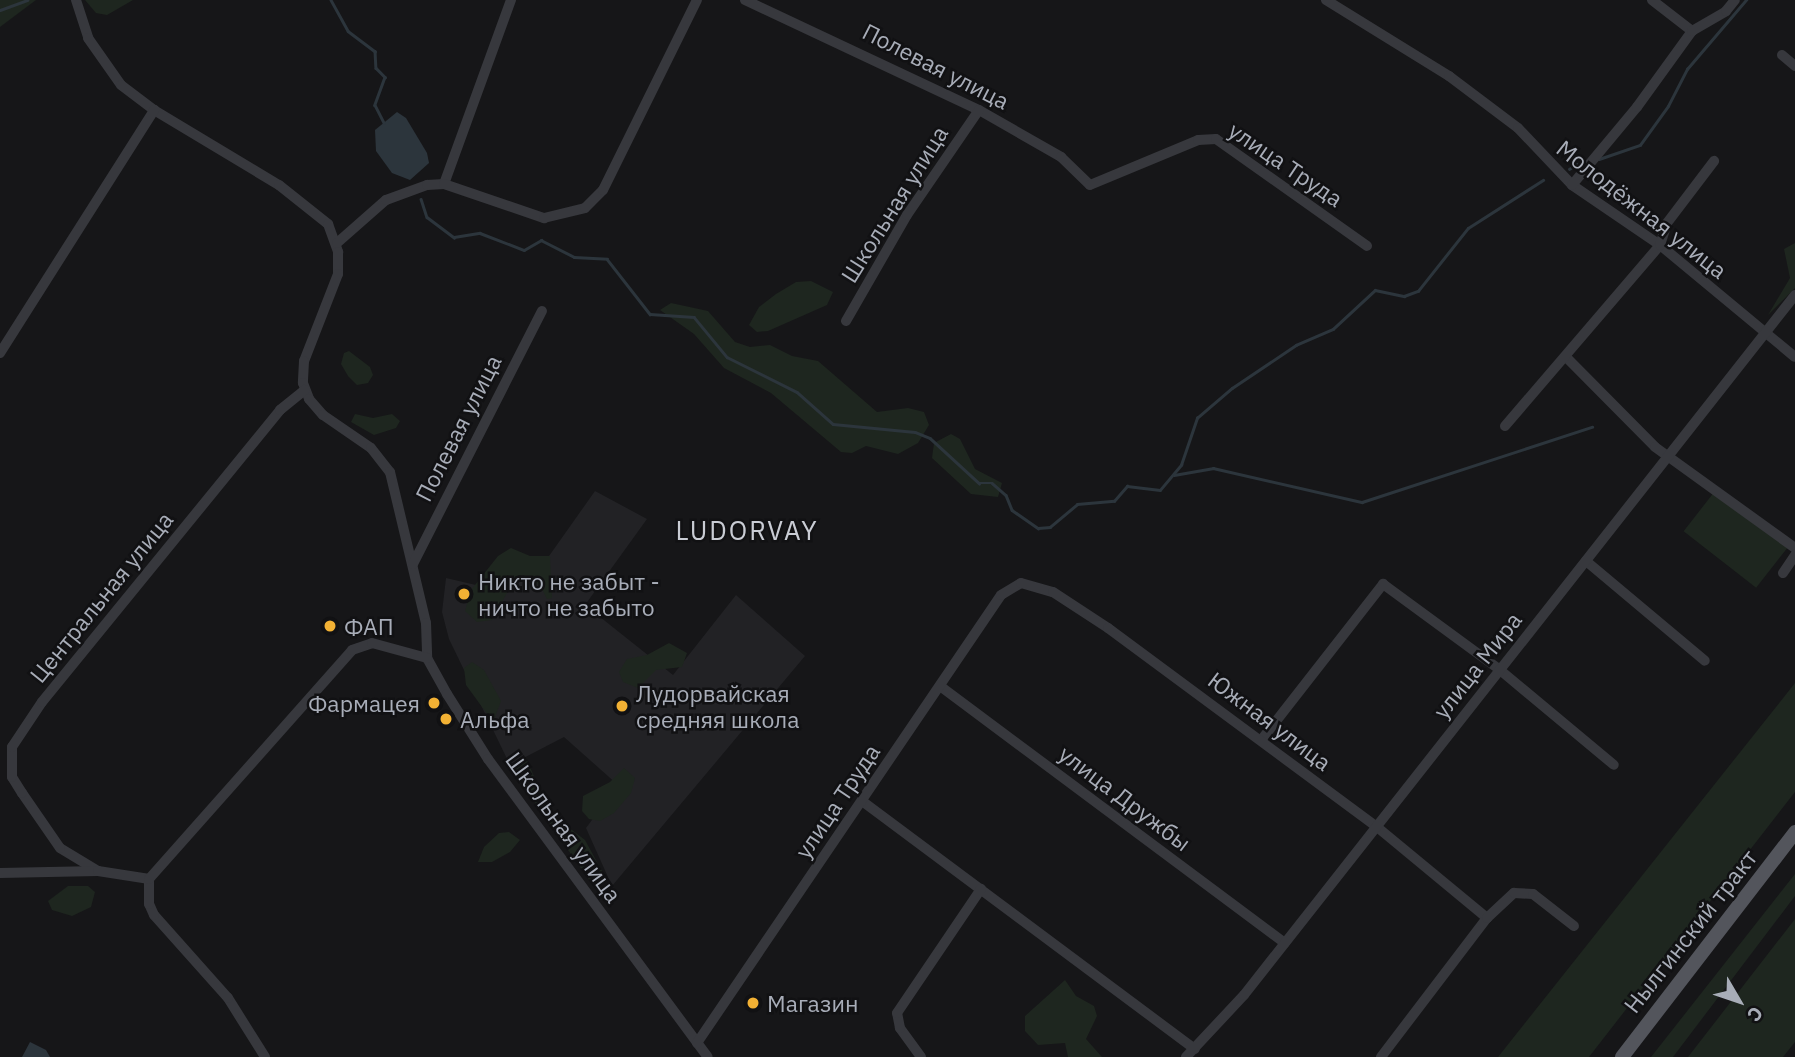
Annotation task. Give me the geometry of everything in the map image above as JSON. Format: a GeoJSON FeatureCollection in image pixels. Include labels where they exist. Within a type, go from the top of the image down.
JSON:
{"type":"FeatureCollection","features":[{"type":"Feature","properties":{"kind":"main road","name":"Нылгинский тракт"},"geometry":{"type":"LineString","coordinates":[[1622,1057],[1795,832]]}},
{"type":"Feature","properties":{"kind":"street"},"geometry":{"type":"LineString","coordinates":[[76,0],[88,38],[108,69],[154,110],[308,205],[328,224],[337,243],[338,274],[304,361],[305,390],[315,408],[384,463],[413,564]]}},
{"type":"Feature","properties":{"kind":"street"},"geometry":{"type":"LineString","coordinates":[[444,184],[511,0]]}},
{"type":"Feature","properties":{"kind":"street"},"geometry":{"type":"LineString","coordinates":[[337,243],[386,200],[419,187],[444,184],[544,218],[574,214],[596,200],[697,0]]}},
{"type":"Feature","properties":{"kind":"street","name":"Полевая улица"},"geometry":{"type":"LineString","coordinates":[[745,0],[979,110],[1060,156],[1090,184],[1099,184]]}},
{"type":"Feature","properties":{"kind":"street","name":"Молодёжная улица"},"geometry":{"type":"LineString","coordinates":[[1326,0],[1449,76],[1518,128],[1572,185],[1660,245],[1764,335],[1795,357]]}},
{"type":"Feature","properties":{"kind":"street"},"geometry":{"type":"LineString","coordinates":[[1652,0],[1692,30]]}},
{"type":"Feature","properties":{"kind":"street"},"geometry":{"type":"LineString","coordinates":[[1572,185],[1637,107],[1692,30],[1726,11],[1735,0]]}},
{"type":"Feature","properties":{"kind":"street"},"geometry":{"type":"LineString","coordinates":[[1782,55],[1795,66]]}},
{"type":"Feature","properties":{"kind":"street"},"geometry":{"type":"LineString","coordinates":[[0,353],[154,110]]}},
{"type":"Feature","properties":{"kind":"street","name":"Школьная улица"},"geometry":{"type":"LineString","coordinates":[[846,321],[907,215],[979,110]]}},
{"type":"Feature","properties":{"kind":"street","name":"улица Труда"},"geometry":{"type":"LineString","coordinates":[[1099,184],[1198,140],[1216,139],[1367,247]]}},
{"type":"Feature","properties":{"kind":"street"},"geometry":{"type":"LineString","coordinates":[[1505,426],[1567,358],[1660,245],[1667,223],[1714,161]]}},
{"type":"Feature","properties":{"kind":"street","name":"улица Мира"},"geometry":{"type":"LineString","coordinates":[[1190,1053],[1285,943],[1671,457],[1795,295]]}},
{"type":"Feature","properties":{"kind":"street","name":"Полевая улица"},"geometry":{"type":"LineString","coordinates":[[413,564],[542,311]]}},
{"type":"Feature","properties":{"kind":"street"},"geometry":{"type":"LineString","coordinates":[[1567,358],[1655,447],[1795,548]]}},
{"type":"Feature","properties":{"kind":"street","name":"Центральная улица"},"geometry":{"type":"LineString","coordinates":[[98,871],[60,848],[12,777],[12,747],[43,702],[280,410],[305,390]]}},
{"type":"Feature","properties":{"kind":"street"},"geometry":{"type":"LineString","coordinates":[[1783,573],[1795,555]]}},
{"type":"Feature","properties":{"kind":"street"},"geometry":{"type":"LineString","coordinates":[[1586,561],[1705,661]]}},
{"type":"Feature","properties":{"kind":"street","name":"Школьная улица"},"geometry":{"type":"LineString","coordinates":[[413,564],[426,623],[427,658],[488,758],[708,1057]]}},
{"type":"Feature","properties":{"kind":"street"},"geometry":{"type":"LineString","coordinates":[[1262,739],[1383,584],[1500,670],[1614,765]]}},
{"type":"Feature","properties":{"kind":"street","name":"улица Труда"},"geometry":{"type":"LineString","coordinates":[[697,1043],[1002,595],[1015,585]]}},
{"type":"Feature","properties":{"kind":"street","name":"Южная улица"},"geometry":{"type":"LineString","coordinates":[[1015,585],[1053,592],[1262,739],[1377,827],[1487,918]]}},
{"type":"Feature","properties":{"kind":"street"},"geometry":{"type":"LineString","coordinates":[[265,1057],[228,998],[154,915],[149,904],[149,878],[352,650],[372,643],[427,658]]}},
{"type":"Feature","properties":{"kind":"street","name":"улица Дружбы"},"geometry":{"type":"LineString","coordinates":[[940,686],[1285,943]]}},
{"type":"Feature","properties":{"kind":"street"},"geometry":{"type":"LineString","coordinates":[[862,801],[981,889],[1190,1053]]}},
{"type":"Feature","properties":{"kind":"street"},"geometry":{"type":"LineString","coordinates":[[0,873],[98,871],[149,878]]}},
{"type":"Feature","properties":{"kind":"street"},"geometry":{"type":"LineString","coordinates":[[921,1057],[900,1028],[897,1013],[981,889]]}},
{"type":"Feature","properties":{"kind":"street"},"geometry":{"type":"LineString","coordinates":[[1381,1057],[1487,918],[1508,897],[1523,891],[1574,926]]}},
{"type":"Feature","properties":{"kind":"shaded area"},"geometry":{"type":"Polygon","coordinates":[[[0,0],[36,0],[0,27],[0,0]]]}},
{"type":"Feature","properties":{"kind":"shaded area"},"geometry":{"type":"Polygon","coordinates":[[[85,0],[133,0],[107,15],[96,13],[85,0]]]}},
{"type":"Feature","properties":{"kind":"shaded area"},"geometry":{"type":"Polygon","coordinates":[[[397,112],[406,118],[427,153],[429,163],[410,180],[392,173],[376,151],[375,130],[397,112]]]}},
{"type":"Feature","properties":{"kind":"shaded area"},"geometry":{"type":"Polygon","coordinates":[[[1795,243],[1795,288],[1768,315],[1790,278],[1784,249],[1795,243]]]}},
{"type":"Feature","properties":{"kind":"shaded area"},"geometry":{"type":"Polygon","coordinates":[[[811,281],[833,292],[827,305],[768,331],[757,332],[749,325],[759,307],[776,294],[796,282],[811,281]]]}},
{"type":"Feature","properties":{"kind":"shaded area"},"geometry":{"type":"Polygon","coordinates":[[[671,303],[708,311],[735,342],[750,347],[770,345],[792,356],[818,361],[877,412],[908,408],[924,412],[929,425],[918,443],[898,454],[866,446],[852,453],[841,452],[771,393],[724,368],[694,334],[660,310],[671,303]]]}},
{"type":"Feature","properties":{"kind":"shaded area"},"geometry":{"type":"Polygon","coordinates":[[[349,351],[370,367],[373,375],[368,383],[357,385],[348,376],[341,364],[344,353],[349,351]]]}},
{"type":"Feature","properties":{"kind":"shaded area"},"geometry":{"type":"Polygon","coordinates":[[[355,414],[373,418],[392,414],[400,421],[396,428],[374,435],[351,422],[355,414]]]}},
{"type":"Feature","properties":{"kind":"shaded area"},"geometry":{"type":"Polygon","coordinates":[[[951,434],[960,439],[975,469],[1002,483],[998,497],[971,494],[932,458],[934,443],[951,434]]]}},
{"type":"Feature","properties":{"kind":"shaded area","name":"Лудорвайская средняя школа"},"geometry":{"type":"Polygon","coordinates":[[[595,491],[647,519],[585,605],[673,675],[736,595],[805,656],[612,886],[586,828],[618,785],[564,737],[510,765],[449,639],[442,612],[446,578],[480,586],[537,573],[595,491]]]}},
{"type":"Feature","properties":{"kind":"shaded area"},"geometry":{"type":"Polygon","coordinates":[[[1715,491],[1787,548],[1756,588],[1684,531],[1715,491]]]}},
{"type":"Feature","properties":{"kind":"shaded area"},"geometry":{"type":"Polygon","coordinates":[[[511,548],[530,556],[550,556],[552,598],[547,599],[540,585],[523,575],[508,591],[492,620],[477,622],[465,611],[471,590],[498,556],[511,548]]]}},
{"type":"Feature","properties":{"kind":"shaded area"},"geometry":{"type":"Polygon","coordinates":[[[669,643],[687,653],[682,667],[656,670],[638,688],[623,682],[619,672],[627,659],[647,655],[669,643]]]}},
{"type":"Feature","properties":{"kind":"shaded area"},"geometry":{"type":"Polygon","coordinates":[[[472,662],[484,670],[501,701],[493,722],[466,685],[464,668],[472,662]]]}},
{"type":"Feature","properties":{"kind":"shaded area"},"geometry":{"type":"Polygon","coordinates":[[[1795,683],[1795,792],[1589,1057],[1498,1057],[1795,683]]]}},
{"type":"Feature","properties":{"kind":"shaded area"},"geometry":{"type":"Polygon","coordinates":[[[526,758],[550,813],[585,840],[602,871],[600,886],[592,884],[514,773],[514,763],[526,758]]]}},
{"type":"Feature","properties":{"kind":"shaded area"},"geometry":{"type":"Polygon","coordinates":[[[624,768],[635,778],[631,793],[614,813],[600,821],[589,819],[582,811],[583,796],[610,782],[624,768]]]}},
{"type":"Feature","properties":{"kind":"shaded area"},"geometry":{"type":"Polygon","coordinates":[[[509,832],[520,840],[510,852],[492,862],[478,862],[484,847],[499,833],[509,832]]]}},
{"type":"Feature","properties":{"kind":"shaded area"},"geometry":{"type":"Polygon","coordinates":[[[1795,874],[1795,896],[1673,1057],[1651,1057],[1795,874]]]}},
{"type":"Feature","properties":{"kind":"shaded area"},"geometry":{"type":"Polygon","coordinates":[[[68,886],[88,886],[95,892],[91,907],[72,916],[52,910],[48,901],[68,886]]]}},
{"type":"Feature","properties":{"kind":"shaded area"},"geometry":{"type":"Polygon","coordinates":[[[1795,919],[1795,1042],[1783,1057],[1688,1057],[1795,919]]]}},
{"type":"Feature","properties":{"kind":"shaded area"},"geometry":{"type":"Polygon","coordinates":[[[1065,980],[1076,996],[1094,1006],[1097,1016],[1086,1039],[1102,1057],[1068,1057],[1065,1043],[1038,1045],[1025,1031],[1025,1016],[1065,980]]]}},
{"type":"Feature","properties":{"kind":"shaded area"},"geometry":{"type":"Polygon","coordinates":[[[30,1042],[46,1050],[50,1057],[22,1057],[30,1042]]]}},
{"type":"Feature","properties":{"kind":"waterway"},"geometry":{"type":"LineString","coordinates":[[0,10],[27,0]]}},
{"type":"Feature","properties":{"kind":"waterway"},"geometry":{"type":"LineString","coordinates":[[331,0],[348,31],[375,51],[376,68],[385,77],[375,105],[384,123]]}},
{"type":"Feature","properties":{"kind":"waterway"},"geometry":{"type":"LineString","coordinates":[[1599,159],[1640,145],[1668,106],[1687,69],[1746,0]]}},
{"type":"Feature","properties":{"kind":"waterway"},"geometry":{"type":"LineString","coordinates":[[1569,169],[1577,164]]}},
{"type":"Feature","properties":{"kind":"waterway"},"geometry":{"type":"LineString","coordinates":[[421,199],[427,217],[454,237],[480,233],[524,250],[541,240],[574,257],[607,259],[650,314],[694,317],[727,357],[797,392],[833,424],[915,432],[930,438],[979,483],[992,483],[1006,495],[1012,510],[1038,528],[1050,527],[1077,504],[1114,501],[1127,486],[1160,490],[1181,465],[1197,418],[1232,388],[1296,345],[1333,329],[1375,290],[1404,296],[1418,291],[1468,228],[1543,180]]}},
{"type":"Feature","properties":{"kind":"waterway"},"geometry":{"type":"LineString","coordinates":[[1174,475],[1213,468],[1362,502],[1592,427]]}},
{"type":"Feature","properties":{"kind":"place","name":"Никто не забыт - ничто не забыто"},"geometry":{"type":"Point","coordinates":[464,594]}},
{"type":"Feature","properties":{"kind":"place","name":"ФАП"},"geometry":{"type":"Point","coordinates":[330,626]}},
{"type":"Feature","properties":{"kind":"place","name":"Фармацея"},"geometry":{"type":"Point","coordinates":[434,703]}},
{"type":"Feature","properties":{"kind":"place","name":"Лудорвайская средняя школа"},"geometry":{"type":"Point","coordinates":[622,706]}},
{"type":"Feature","properties":{"kind":"place","name":"Альфа"},"geometry":{"type":"Point","coordinates":[446,719]}},
{"type":"Feature","properties":{"kind":"place","name":"Магазин"},"geometry":{"type":"Point","coordinates":[753,1003]}},
{"type":"Feature","properties":{"kind":"district","name":"LUDORVAY"},"geometry":{"type":"Point","coordinates":[747,531]}}]}
